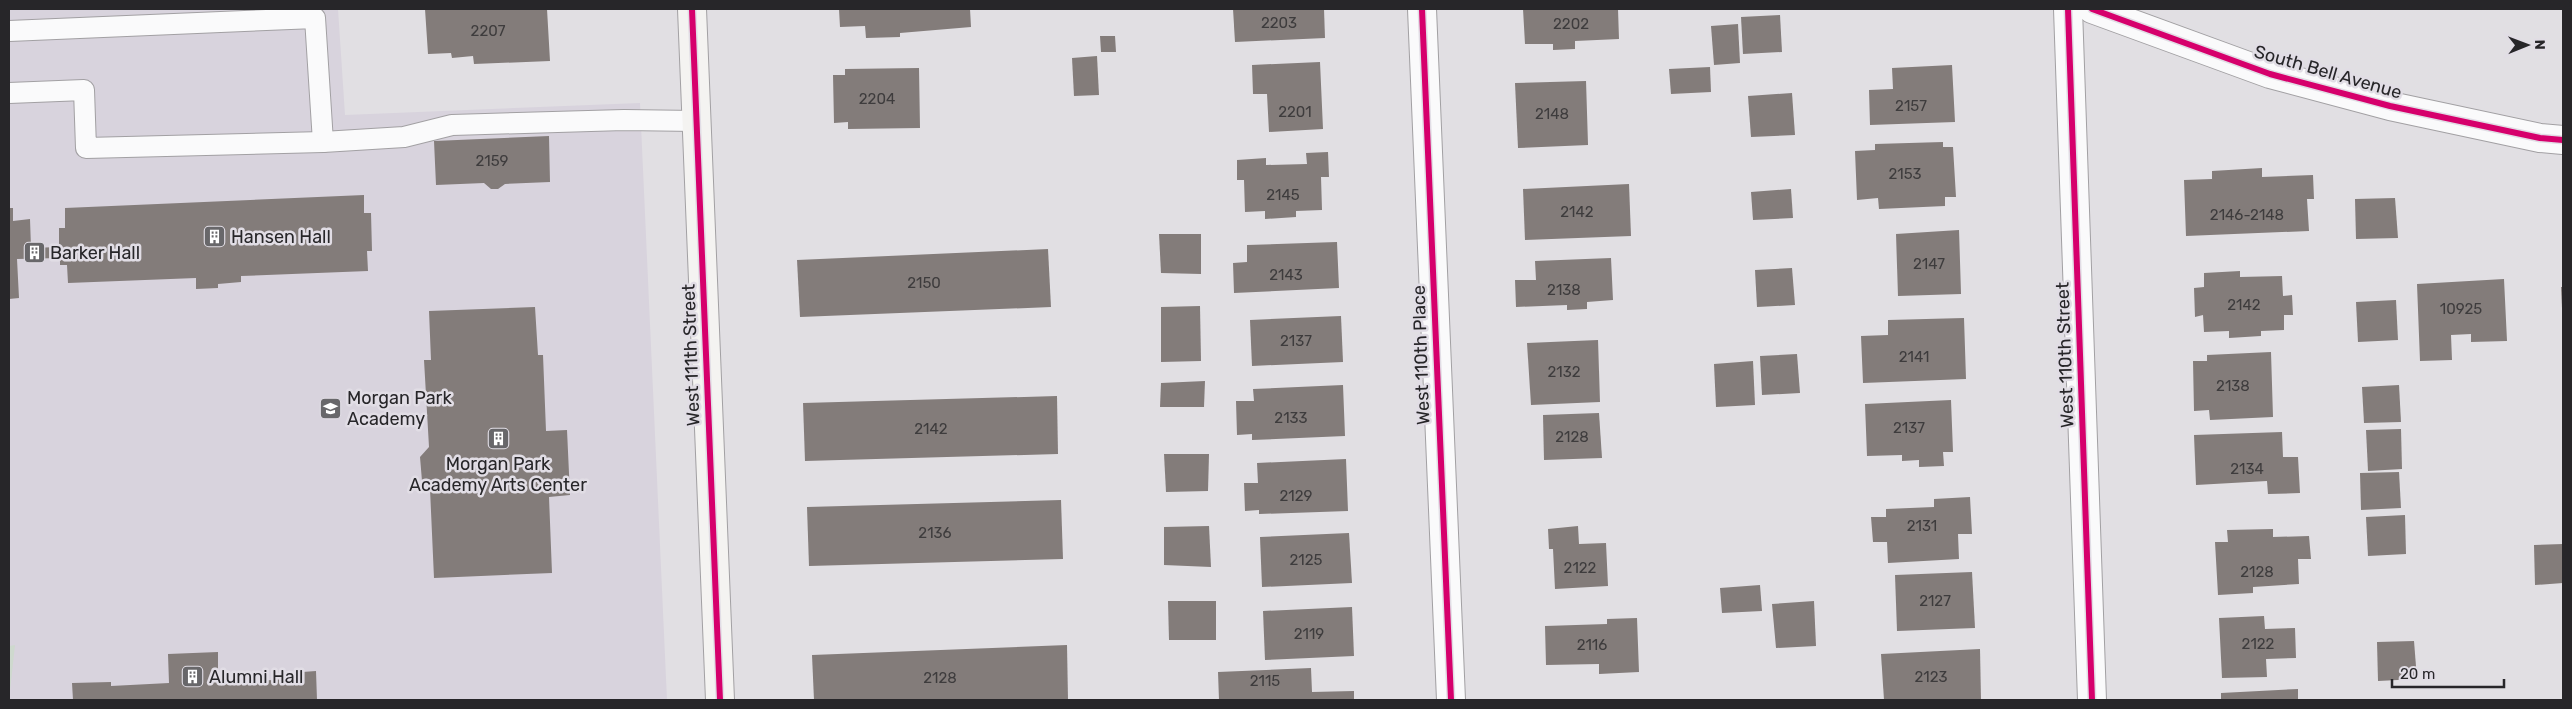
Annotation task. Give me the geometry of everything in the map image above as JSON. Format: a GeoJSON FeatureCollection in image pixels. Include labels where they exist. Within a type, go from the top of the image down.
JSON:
{"type":"FeatureCollection","features":[{"type":"Feature","properties":{"kind":"main road","name":"West 111th Street"},"geometry":{"type":"LineString","coordinates":[[692,9],[720,700]]}},
{"type":"Feature","properties":{"kind":"street","name":"West 110th Place"},"geometry":{"type":"LineString","coordinates":[[1422,9],[1451,700]]}},
{"type":"Feature","properties":{"kind":"street","name":"West 110th Street"},"geometry":{"type":"LineString","coordinates":[[2068,9],[2092,700]]}},
{"type":"Feature","properties":{"kind":"street","name":"South Bell Avenue"},"geometry":{"type":"LineString","coordinates":[[2092,9],[2270,74],[2390,106],[2540,138],[2563,140]]}},
{"type":"Feature","properties":{"kind":"lane"},"geometry":{"type":"LineString","coordinates":[[9,31],[315,18],[323,142]]}},
{"type":"Feature","properties":{"kind":"lane"},"geometry":{"type":"LineString","coordinates":[[9,93],[84,90],[86,148],[323,142],[404,137],[452,125],[624,120],[696,121]]}},
{"type":"Feature","properties":{"kind":"shaded area","name":"Morgan Park Academy"},"geometry":{"type":"Polygon","coordinates":[[[9,9],[338,9],[345,115],[640,103],[667,700],[9,700],[9,9]]]}},
{"type":"Feature","properties":{"kind":"shaded area"},"geometry":{"type":"Polygon","coordinates":[[[15,645],[9,700],[9,646],[15,645]]]}},
{"type":"Feature","properties":{"kind":"building"},"geometry":{"type":"Polygon","coordinates":[[[425,9],[547,9],[550,61],[474,64],[473,56],[452,58],[451,53],[428,54],[425,9]]]}},
{"type":"Feature","properties":{"kind":"building"},"geometry":{"type":"Polygon","coordinates":[[[839,9],[970,9],[971,27],[900,33],[900,37],[866,38],[865,26],[840,27],[839,9]]]}},
{"type":"Feature","properties":{"kind":"building"},"geometry":{"type":"Polygon","coordinates":[[[1233,9],[1324,9],[1325,38],[1235,42],[1233,9]]]}},
{"type":"Feature","properties":{"kind":"building"},"geometry":{"type":"Polygon","coordinates":[[[1523,9],[1618,9],[1619,39],[1575,41],[1575,49],[1553,50],[1553,44],[1525,44],[1523,9]]]}},
{"type":"Feature","properties":{"kind":"building"},"geometry":{"type":"Polygon","coordinates":[[[1780,15],[1782,52],[1743,54],[1741,17],[1780,15]]]}},
{"type":"Feature","properties":{"kind":"building"},"geometry":{"type":"Polygon","coordinates":[[[1738,24],[1740,63],[1714,65],[1711,26],[1738,24]]]}},
{"type":"Feature","properties":{"kind":"building"},"geometry":{"type":"Polygon","coordinates":[[[1100,36],[1115,36],[1116,52],[1101,52],[1100,36]]]}},
{"type":"Feature","properties":{"kind":"building"},"geometry":{"type":"Polygon","coordinates":[[[1097,56],[1099,95],[1074,96],[1072,58],[1097,56]]]}},
{"type":"Feature","properties":{"kind":"building"},"geometry":{"type":"Polygon","coordinates":[[[1320,62],[1323,129],[1269,132],[1267,94],[1253,94],[1252,65],[1320,62]]]}},
{"type":"Feature","properties":{"kind":"building"},"geometry":{"type":"Polygon","coordinates":[[[1952,65],[1955,122],[1870,125],[1869,90],[1893,89],[1892,68],[1952,65]]]}},
{"type":"Feature","properties":{"kind":"building"},"geometry":{"type":"Polygon","coordinates":[[[1710,67],[1711,92],[1671,94],[1669,69],[1710,67]]]}},
{"type":"Feature","properties":{"kind":"building"},"geometry":{"type":"Polygon","coordinates":[[[919,68],[920,128],[848,129],[848,122],[834,123],[833,75],[845,75],[845,69],[919,68]]]}},
{"type":"Feature","properties":{"kind":"building"},"geometry":{"type":"Polygon","coordinates":[[[1586,81],[1588,145],[1518,148],[1515,83],[1586,81]]]}},
{"type":"Feature","properties":{"kind":"building"},"geometry":{"type":"Polygon","coordinates":[[[1792,93],[1795,135],[1751,137],[1748,96],[1792,93]]]}},
{"type":"Feature","properties":{"kind":"building"},"geometry":{"type":"Polygon","coordinates":[[[549,136],[550,182],[505,184],[498,189],[491,189],[484,183],[436,185],[434,141],[549,136]]]}},
{"type":"Feature","properties":{"kind":"building"},"geometry":{"type":"Polygon","coordinates":[[[1943,142],[1943,147],[1953,147],[1956,197],[1945,197],[1945,206],[1879,209],[1878,198],[1857,200],[1855,151],[1875,150],[1875,144],[1943,142]]]}},
{"type":"Feature","properties":{"kind":"building"},"geometry":{"type":"Polygon","coordinates":[[[1328,152],[1329,177],[1321,177],[1322,210],[1296,211],[1296,217],[1265,219],[1265,211],[1245,212],[1244,180],[1237,180],[1237,160],[1266,158],[1266,165],[1307,164],[1306,153],[1328,152]]]}},
{"type":"Feature","properties":{"kind":"building"},"geometry":{"type":"Polygon","coordinates":[[[2262,168],[2262,177],[2313,175],[2314,199],[2307,199],[2309,231],[2186,236],[2184,180],[2212,179],[2212,171],[2262,168]]]}},
{"type":"Feature","properties":{"kind":"building"},"geometry":{"type":"Polygon","coordinates":[[[1629,184],[1631,236],[1525,240],[1523,189],[1629,184]]]}},
{"type":"Feature","properties":{"kind":"building"},"geometry":{"type":"Polygon","coordinates":[[[1791,189],[1793,218],[1753,220],[1751,192],[1791,189]]]}},
{"type":"Feature","properties":{"kind":"building","name":"Hansen Hall"},"geometry":{"type":"Polygon","coordinates":[[[364,195],[364,213],[371,213],[372,251],[367,251],[368,271],[241,276],[241,282],[218,284],[218,288],[196,289],[196,278],[68,283],[67,265],[60,265],[60,258],[17,259],[19,298],[9,299],[9,208],[13,208],[13,221],[30,219],[31,248],[59,247],[59,228],[65,228],[65,208],[364,195]]]}},
{"type":"Feature","properties":{"kind":"building"},"geometry":{"type":"Polygon","coordinates":[[[2395,198],[2398,238],[2356,239],[2355,199],[2395,198]]]}},
{"type":"Feature","properties":{"kind":"building"},"geometry":{"type":"Polygon","coordinates":[[[1959,230],[1961,294],[1898,296],[1896,234],[1959,230]]]}},
{"type":"Feature","properties":{"kind":"building"},"geometry":{"type":"Polygon","coordinates":[[[1159,234],[1201,234],[1201,274],[1161,273],[1159,234]]]}},
{"type":"Feature","properties":{"kind":"building"},"geometry":{"type":"Polygon","coordinates":[[[1337,242],[1339,288],[1234,293],[1233,263],[1247,262],[1247,245],[1337,242]]]}},
{"type":"Feature","properties":{"kind":"building"},"geometry":{"type":"Polygon","coordinates":[[[1048,249],[1051,307],[800,317],[797,260],[1048,249]]]}},
{"type":"Feature","properties":{"kind":"building"},"geometry":{"type":"Polygon","coordinates":[[[1611,258],[1613,300],[1587,302],[1587,309],[1567,310],[1567,305],[1516,307],[1515,280],[1536,280],[1535,261],[1611,258]]]}},
{"type":"Feature","properties":{"kind":"building"},"geometry":{"type":"Polygon","coordinates":[[[1792,268],[1795,305],[1757,307],[1755,270],[1792,268]]]}},
{"type":"Feature","properties":{"kind":"building"},"geometry":{"type":"Polygon","coordinates":[[[2240,271],[2240,277],[2282,276],[2283,296],[2292,295],[2293,315],[2284,315],[2284,330],[2261,331],[2261,336],[2229,338],[2229,331],[2204,332],[2203,315],[2195,317],[2194,288],[2204,287],[2204,273],[2240,271]]]}},
{"type":"Feature","properties":{"kind":"building"},"geometry":{"type":"Polygon","coordinates":[[[2504,279],[2507,341],[2471,342],[2471,334],[2451,335],[2452,360],[2420,361],[2417,284],[2504,279]]]}},
{"type":"Feature","properties":{"kind":"building"},"geometry":{"type":"Polygon","coordinates":[[[2561,287],[2563,287],[2563,308],[2562,308],[2561,287]]]}},
{"type":"Feature","properties":{"kind":"building"},"geometry":{"type":"Polygon","coordinates":[[[2396,300],[2398,340],[2358,342],[2356,302],[2396,300]]]}},
{"type":"Feature","properties":{"kind":"building"},"geometry":{"type":"Polygon","coordinates":[[[1200,306],[1201,361],[1161,362],[1161,307],[1200,306]]]}},
{"type":"Feature","properties":{"kind":"building","name":"Morgan Park Academy Arts Center"},"geometry":{"type":"Polygon","coordinates":[[[535,307],[538,355],[543,355],[546,431],[567,430],[570,495],[549,497],[552,573],[434,578],[430,489],[422,481],[420,457],[429,447],[424,360],[431,360],[429,311],[535,307]]]}},
{"type":"Feature","properties":{"kind":"building"},"geometry":{"type":"Polygon","coordinates":[[[1341,316],[1343,362],[1252,366],[1250,320],[1341,316]]]}},
{"type":"Feature","properties":{"kind":"building"},"geometry":{"type":"Polygon","coordinates":[[[1964,318],[1966,379],[1863,383],[1861,336],[1888,335],[1888,320],[1964,318]]]}},
{"type":"Feature","properties":{"kind":"building"},"geometry":{"type":"Polygon","coordinates":[[[1598,340],[1600,402],[1531,405],[1527,343],[1598,340]]]}},
{"type":"Feature","properties":{"kind":"building"},"geometry":{"type":"Polygon","coordinates":[[[2271,352],[2273,417],[2210,420],[2209,410],[2194,411],[2193,361],[2207,361],[2207,355],[2271,352]]]}},
{"type":"Feature","properties":{"kind":"building"},"geometry":{"type":"Polygon","coordinates":[[[1797,354],[1800,393],[1762,395],[1760,356],[1797,354]]]}},
{"type":"Feature","properties":{"kind":"building"},"geometry":{"type":"Polygon","coordinates":[[[1753,361],[1755,405],[1716,407],[1714,364],[1753,361]]]}},
{"type":"Feature","properties":{"kind":"building"},"geometry":{"type":"Polygon","coordinates":[[[1205,381],[1204,407],[1160,407],[1161,383],[1205,381]]]}},
{"type":"Feature","properties":{"kind":"building"},"geometry":{"type":"Polygon","coordinates":[[[1343,385],[1345,436],[1252,440],[1252,434],[1237,435],[1236,401],[1254,401],[1253,389],[1343,385]]]}},
{"type":"Feature","properties":{"kind":"building"},"geometry":{"type":"Polygon","coordinates":[[[2399,385],[2401,422],[2364,423],[2362,387],[2399,385]]]}},
{"type":"Feature","properties":{"kind":"building"},"geometry":{"type":"Polygon","coordinates":[[[1057,396],[1058,454],[805,461],[803,403],[1057,396]]]}},
{"type":"Feature","properties":{"kind":"building"},"geometry":{"type":"Polygon","coordinates":[[[1951,400],[1953,452],[1943,452],[1944,466],[1919,467],[1919,460],[1902,461],[1902,455],[1867,456],[1865,404],[1951,400]]]}},
{"type":"Feature","properties":{"kind":"building"},"geometry":{"type":"Polygon","coordinates":[[[1599,413],[1602,458],[1544,460],[1543,415],[1599,413]]]}},
{"type":"Feature","properties":{"kind":"building"},"geometry":{"type":"Polygon","coordinates":[[[2401,429],[2402,469],[2368,471],[2366,430],[2401,429]]]}},
{"type":"Feature","properties":{"kind":"building"},"geometry":{"type":"Polygon","coordinates":[[[2282,432],[2283,457],[2298,457],[2300,493],[2268,494],[2267,481],[2196,485],[2194,435],[2282,432]]]}},
{"type":"Feature","properties":{"kind":"building"},"geometry":{"type":"Polygon","coordinates":[[[1164,454],[1209,454],[1208,491],[1166,492],[1164,454]]]}},
{"type":"Feature","properties":{"kind":"building"},"geometry":{"type":"Polygon","coordinates":[[[1346,459],[1348,511],[1259,514],[1259,510],[1245,511],[1244,483],[1258,483],[1257,463],[1346,459]]]}},
{"type":"Feature","properties":{"kind":"building"},"geometry":{"type":"Polygon","coordinates":[[[2399,472],[2401,508],[2361,510],[2360,473],[2399,472]]]}},
{"type":"Feature","properties":{"kind":"building"},"geometry":{"type":"Polygon","coordinates":[[[1970,497],[1972,534],[1958,534],[1959,559],[1888,563],[1887,542],[1873,542],[1871,517],[1886,517],[1886,509],[1934,507],[1934,499],[1970,497]]]}},
{"type":"Feature","properties":{"kind":"building"},"geometry":{"type":"Polygon","coordinates":[[[1061,500],[1063,559],[809,566],[807,507],[1061,500]]]}},
{"type":"Feature","properties":{"kind":"building"},"geometry":{"type":"Polygon","coordinates":[[[2405,515],[2406,554],[2368,556],[2366,517],[2405,515]]]}},
{"type":"Feature","properties":{"kind":"building"},"geometry":{"type":"Polygon","coordinates":[[[1209,526],[1211,567],[1164,565],[1164,527],[1209,526]]]}},
{"type":"Feature","properties":{"kind":"building"},"geometry":{"type":"Polygon","coordinates":[[[1578,526],[1579,544],[1606,543],[1608,586],[1555,589],[1553,549],[1549,549],[1548,529],[1578,526]]]}},
{"type":"Feature","properties":{"kind":"building"},"geometry":{"type":"Polygon","coordinates":[[[2273,529],[2273,537],[2309,536],[2311,559],[2298,559],[2299,584],[2253,587],[2253,593],[2218,595],[2215,542],[2228,542],[2227,530],[2273,529]]]}},
{"type":"Feature","properties":{"kind":"building"},"geometry":{"type":"Polygon","coordinates":[[[1349,533],[1352,583],[1262,587],[1260,537],[1349,533]]]}},
{"type":"Feature","properties":{"kind":"building"},"geometry":{"type":"Polygon","coordinates":[[[2563,544],[2563,583],[2535,585],[2534,545],[2563,544]]]}},
{"type":"Feature","properties":{"kind":"building"},"geometry":{"type":"Polygon","coordinates":[[[1972,572],[1975,628],[1897,631],[1895,575],[1972,572]]]}},
{"type":"Feature","properties":{"kind":"building"},"geometry":{"type":"Polygon","coordinates":[[[1760,585],[1762,611],[1722,613],[1720,588],[1760,585]]]}},
{"type":"Feature","properties":{"kind":"building"},"geometry":{"type":"Polygon","coordinates":[[[1168,601],[1216,601],[1216,640],[1169,640],[1168,601]]]}},
{"type":"Feature","properties":{"kind":"building"},"geometry":{"type":"Polygon","coordinates":[[[1814,601],[1816,646],[1776,648],[1772,604],[1814,601]]]}},
{"type":"Feature","properties":{"kind":"building"},"geometry":{"type":"Polygon","coordinates":[[[1352,607],[1354,656],[1265,660],[1263,611],[1352,607]]]}},
{"type":"Feature","properties":{"kind":"building"},"geometry":{"type":"Polygon","coordinates":[[[2264,616],[2265,629],[2295,628],[2296,658],[2266,659],[2267,677],[2222,678],[2219,618],[2264,616]]]}},
{"type":"Feature","properties":{"kind":"building"},"geometry":{"type":"Polygon","coordinates":[[[1637,618],[1639,672],[1599,674],[1599,664],[1546,665],[1545,626],[1607,624],[1607,619],[1637,618]]]}},
{"type":"Feature","properties":{"kind":"building"},"geometry":{"type":"Polygon","coordinates":[[[2414,641],[2417,679],[2378,681],[2377,642],[2414,641]]]}},
{"type":"Feature","properties":{"kind":"building"},"geometry":{"type":"Polygon","coordinates":[[[1067,645],[1068,700],[814,700],[812,655],[1067,645]]]}},
{"type":"Feature","properties":{"kind":"building"},"geometry":{"type":"Polygon","coordinates":[[[1980,649],[1981,700],[1884,700],[1881,654],[1980,649]]]}},
{"type":"Feature","properties":{"kind":"building","name":"Alumni Hall"},"geometry":{"type":"Polygon","coordinates":[[[218,652],[218,682],[275,680],[275,674],[316,671],[317,700],[73,700],[72,683],[111,682],[111,686],[169,683],[168,654],[218,652]]]}},
{"type":"Feature","properties":{"kind":"building"},"geometry":{"type":"Polygon","coordinates":[[[1311,668],[1312,692],[1354,691],[1354,700],[1219,700],[1218,672],[1311,668]]]}},
{"type":"Feature","properties":{"kind":"building"},"geometry":{"type":"Polygon","coordinates":[[[2298,689],[2298,700],[2221,700],[2221,693],[2298,689]]]}},
{"type":"Feature","properties":{"kind":"cycle path"},"geometry":{"type":"LineString","coordinates":[[692,9],[720,700]]}},
{"type":"Feature","properties":{"kind":"cycle path"},"geometry":{"type":"LineString","coordinates":[[1422,9],[1451,700]]}},
{"type":"Feature","properties":{"kind":"cycle path"},"geometry":{"type":"LineString","coordinates":[[2068,9],[2092,700]]}},
{"type":"Feature","properties":{"kind":"cycle path"},"geometry":{"type":"LineString","coordinates":[[2092,9],[2270,74],[2390,106],[2540,138],[2563,140]]}},
{"type":"Feature","properties":{"kind":"place","name":"Hansen Hall"},"geometry":{"type":"Point","coordinates":[215,237]}},
{"type":"Feature","properties":{"kind":"place","name":"Barker Hall"},"geometry":{"type":"Point","coordinates":[34,253]}},
{"type":"Feature","properties":{"kind":"place","name":"Morgan Park Academy"},"geometry":{"type":"Point","coordinates":[331,408]}},
{"type":"Feature","properties":{"kind":"place","name":"Morgan Park Academy Arts Center"},"geometry":{"type":"Point","coordinates":[498,439]}},
{"type":"Feature","properties":{"kind":"place","name":"Alumni Hall"},"geometry":{"type":"Point","coordinates":[193,677]}}]}
